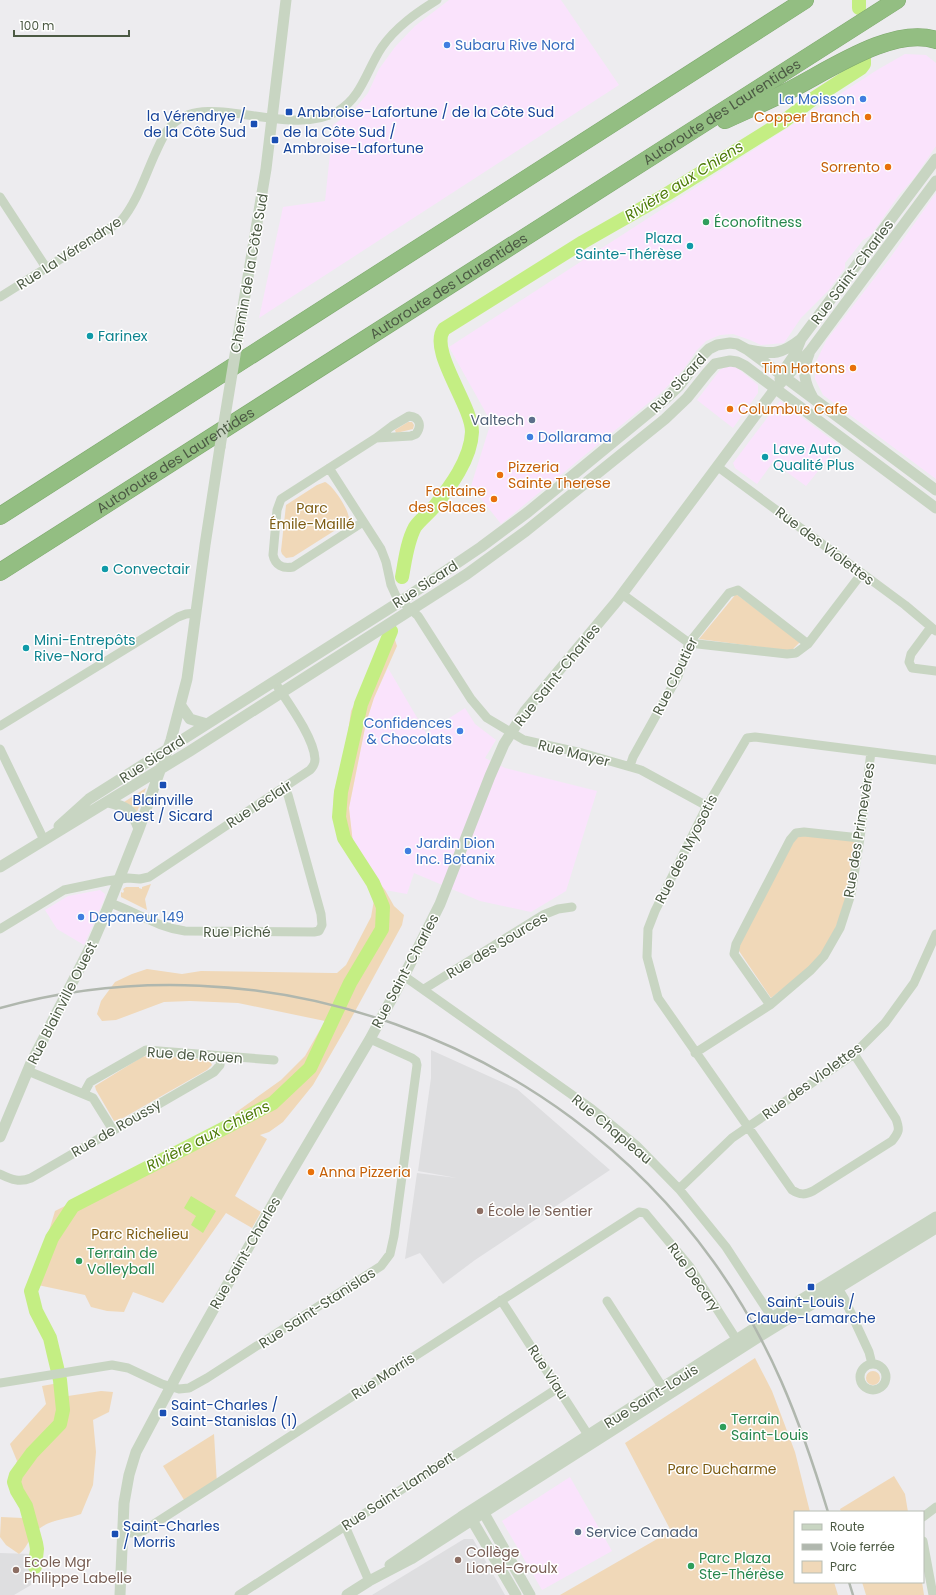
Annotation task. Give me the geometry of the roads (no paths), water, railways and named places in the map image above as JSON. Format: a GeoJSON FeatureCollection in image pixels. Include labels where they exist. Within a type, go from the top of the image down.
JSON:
{"type":"FeatureCollection","features":[{"type":"Feature","properties":{"kind":"highway"},"geometry":{"type":"LineString","coordinates":[[0,516],[805,0]]}},
{"type":"Feature","properties":{"kind":"highway","name":"Autoroute des Laurentides"},"geometry":{"type":"LineString","coordinates":[[0,572],[897,0]]}},
{"type":"Feature","properties":{"kind":"highway"},"geometry":{"type":"LineString","coordinates":[[667,147],[786,92],[874,47],[908,37],[924,37],[936,40]]}},
{"type":"Feature","properties":{"kind":"street","name":"Chemin de la Côte Sud"},"geometry":{"type":"LineString","coordinates":[[205,545],[263,189],[286,0]]}},
{"type":"Feature","properties":{"kind":"street","name":"Rue La Vérendrye"},"geometry":{"type":"LineString","coordinates":[[0,297],[116,225],[126,215],[134,201],[165,134],[180,118],[193,113],[205,111],[272,118],[313,119],[329,115],[343,108],[359,91],[386,42],[407,20],[437,0]]}},
{"type":"Feature","properties":{"kind":"street","name":"Rue Saint-Charles"},"geometry":{"type":"LineString","coordinates":[[120,1595],[125,1495],[133,1461],[139,1445],[283,1186],[370,1038],[404,976],[440,904],[490,776],[511,733],[536,696],[622,594],[776,389],[795,354],[801,339],[936,159]]}},
{"type":"Feature","properties":{"kind":"street","name":"Rue Saint-Charles"},"geometry":{"type":"LineString","coordinates":[[783,377],[810,351],[936,181]]}},
{"type":"Feature","properties":{"kind":"street"},"geometry":{"type":"LineString","coordinates":[[0,197],[47,269]]}},
{"type":"Feature","properties":{"kind":"street"},"geometry":{"type":"LineString","coordinates":[[866,254],[877,262]]}},
{"type":"Feature","properties":{"kind":"street"},"geometry":{"type":"LineString","coordinates":[[858,264],[869,272]]}},
{"type":"Feature","properties":{"kind":"street"},"geometry":{"type":"LineString","coordinates":[[748,350],[776,353],[790,348],[801,339]]}},
{"type":"Feature","properties":{"kind":"street","name":"Rue Sicard"},"geometry":{"type":"LineString","coordinates":[[44,840],[89,799],[401,601],[472,553],[528,512],[616,442],[668,397],[709,349],[717,345],[730,343],[737,344],[748,350],[936,490]]}},
{"type":"Feature","properties":{"kind":"street"},"geometry":{"type":"LineString","coordinates":[[810,351],[806,362],[804,375],[806,385],[814,399]]}},
{"type":"Feature","properties":{"kind":"street","name":"Rue Sicard"},"geometry":{"type":"LineString","coordinates":[[0,867],[161,769],[467,574],[536,522],[624,452],[682,403],[709,370],[719,362],[730,361],[741,364],[776,389]]}},
{"type":"Feature","properties":{"kind":"street"},"geometry":{"type":"LineString","coordinates":[[776,389],[936,508]]}},
{"type":"Feature","properties":{"kind":"street"},"geometry":{"type":"LineString","coordinates":[[364,522],[293,567],[287,568],[281,566],[274,560],[273,555],[279,501],[284,496],[376,438]]}},
{"type":"Feature","properties":{"kind":"street"},"geometry":{"type":"LineString","coordinates":[[616,442],[624,452]]}},
{"type":"Feature","properties":{"kind":"street"},"geometry":{"type":"LineString","coordinates":[[894,476],[902,465]]}},
{"type":"Feature","properties":{"kind":"street","name":"Rue des Violettes"},"geometry":{"type":"LineString","coordinates":[[718,467],[862,573],[933,629],[911,654],[909,662],[912,668],[936,671]]}},
{"type":"Feature","properties":{"kind":"street"},"geometry":{"type":"LineString","coordinates":[[329,468],[381,549],[393,589],[396,596],[401,601]]}},
{"type":"Feature","properties":{"kind":"street"},"geometry":{"type":"LineString","coordinates":[[528,512],[536,522]]}},
{"type":"Feature","properties":{"kind":"street","name":"Rue Blainville Ouest"},"geometry":{"type":"LineString","coordinates":[[0,1137],[28,1071],[93,942],[120,879],[161,769],[181,706],[187,679],[205,545]]}},
{"type":"Feature","properties":{"kind":"street"},"geometry":{"type":"LineString","coordinates":[[622,594],[689,643],[787,654],[796,653],[808,644],[862,573]]}},
{"type":"Feature","properties":{"kind":"street","name":"Rue Cloutier"},"geometry":{"type":"LineString","coordinates":[[630,766],[633,757],[678,676],[689,643],[729,593],[738,590],[808,644]]}},
{"type":"Feature","properties":{"kind":"street","name":"Rue Mayer"},"geometry":{"type":"LineString","coordinates":[[401,601],[418,616],[477,707],[487,718],[524,740],[582,753],[641,770],[707,806]]}},
{"type":"Feature","properties":{"kind":"street"},"geometry":{"type":"LineString","coordinates":[[0,726],[178,617],[196,613]]}},
{"type":"Feature","properties":{"kind":"street","name":"Rue Leclair"},"geometry":{"type":"LineString","coordinates":[[0,929],[64,890],[76,886],[120,879],[140,879],[149,877],[310,770],[315,759],[304,729],[274,681]]}},
{"type":"Feature","properties":{"kind":"street"},"geometry":{"type":"LineString","coordinates":[[181,706],[190,719],[207,724]]}},
{"type":"Feature","properties":{"kind":"street","name":"Rue des Myosotis"},"geometry":{"type":"LineString","coordinates":[[854,1054],[896,1119],[899,1126],[899,1133],[892,1141],[813,1192],[807,1195],[800,1194],[792,1190],[658,998],[647,957],[648,929],[655,911],[707,806],[746,738],[754,737],[936,760]]}},
{"type":"Feature","properties":{"kind":"street"},"geometry":{"type":"LineString","coordinates":[[0,749],[44,840]]}},
{"type":"Feature","properties":{"kind":"street","name":"Rue des Primevères"},"geometry":{"type":"LineString","coordinates":[[695,1053],[770,1005],[811,970],[824,956],[840,928],[851,894],[871,752]]}},
{"type":"Feature","properties":{"kind":"street","name":"Rue Piché"},"geometry":{"type":"LineString","coordinates":[[110,903],[159,925],[185,931],[314,932],[320,929],[322,925],[321,914],[288,795],[284,787]]}},
{"type":"Feature","properties":{"kind":"street"},"geometry":{"type":"LineString","coordinates":[[108,802],[124,807],[132,812],[139,828]]}},
{"type":"Feature","properties":{"kind":"street"},"geometry":{"type":"LineString","coordinates":[[770,1005],[734,954],[736,944],[790,840],[796,833],[804,832],[860,838]]}},
{"type":"Feature","properties":{"kind":"street","name":"Rue des Sources"},"geometry":{"type":"LineString","coordinates":[[424,990],[543,915],[558,909],[572,907]]}},
{"type":"Feature","properties":{"kind":"street","name":"Rue des Violettes"},"geometry":{"type":"LineString","coordinates":[[679,1189],[732,1138],[854,1054],[886,1023],[914,983],[936,934]]}},
{"type":"Feature","properties":{"kind":"street","name":"Rue Chapleau"},"geometry":{"type":"LineString","coordinates":[[404,976],[592,1109],[636,1146],[679,1189],[726,1247],[775,1322]]}},
{"type":"Feature","properties":{"kind":"street","name":"Rue Saint-Stanislas"},"geometry":{"type":"LineString","coordinates":[[171,1387],[184,1389],[196,1384],[375,1271],[388,1257],[392,1248],[396,1228],[417,1063],[412,1058],[370,1038]]}},
{"type":"Feature","properties":{"kind":"street","name":"Rue de Rouen"},"geometry":{"type":"LineString","coordinates":[[84,1093],[90,1082],[142,1051],[154,1050],[274,1060]]}},
{"type":"Feature","properties":{"kind":"street","name":"Rue de Roussy"},"geometry":{"type":"LineString","coordinates":[[0,1174],[17,1181],[27,1179],[214,1072],[220,1065],[221,1056]]}},
{"type":"Feature","properties":{"kind":"street"},"geometry":{"type":"LineString","coordinates":[[28,1071],[84,1093],[94,1099],[113,1130]]}},
{"type":"Feature","properties":{"kind":"street","name":"Rue Morris"},"geometry":{"type":"LineString","coordinates":[[122,1533],[135,1533],[142,1531],[633,1215],[641,1212]]}},
{"type":"Feature","properties":{"kind":"street","name":"Rue Decary"},"geometry":{"type":"LineString","coordinates":[[641,1212],[646,1215],[690,1267],[739,1344]]}},
{"type":"Feature","properties":{"kind":"street","name":"Rue Saint-Louis"},"geometry":{"type":"LineString","coordinates":[[347,1595],[369,1581],[408,1562],[470,1517],[739,1344],[836,1284],[936,1216]]}},
{"type":"Feature","properties":{"kind":"street","name":"Rue Saint-Louis"},"geometry":{"type":"LineString","coordinates":[[836,1284],[936,1228]]}},
{"type":"Feature","properties":{"kind":"street"},"geometry":{"type":"LineString","coordinates":[[836,1284],[869,1352],[872,1364]]}},
{"type":"Feature","properties":{"kind":"street","name":"Rue Viau"},"geometry":{"type":"LineString","coordinates":[[501,1300],[591,1439]]}},
{"type":"Feature","properties":{"kind":"street"},"geometry":{"type":"LineString","coordinates":[[607,1302],[666,1392]]}},
{"type":"Feature","properties":{"kind":"street"},"geometry":{"type":"LineString","coordinates":[[0,1383],[98,1366],[119,1366],[132,1369],[171,1387]]}},
{"type":"Feature","properties":{"kind":"street","name":"Rue Saint-Lambert"},"geometry":{"type":"LineString","coordinates":[[239,1595],[558,1388]]}},
{"type":"Feature","properties":{"kind":"street"},"geometry":{"type":"LineString","coordinates":[[924,1517],[936,1507]]}},
{"type":"Feature","properties":{"kind":"street"},"geometry":{"type":"LineString","coordinates":[[482,1510],[530,1595]]}},
{"type":"Feature","properties":{"kind":"street"},"geometry":{"type":"LineString","coordinates":[[470,1517],[516,1595]]}},
{"type":"Feature","properties":{"kind":"street"},"geometry":{"type":"LineString","coordinates":[[345,1526],[369,1581]]}},
{"type":"Feature","properties":{"kind":"street"},"geometry":{"type":"LineString","coordinates":[[924,1546],[933,1595]]}},
{"type":"Feature","properties":{"kind":"waterway","name":"Rivière aux Chiens"},"geometry":{"type":"LineString","coordinates":[[859,0],[859,8]]}},
{"type":"Feature","properties":{"kind":"waterway","name":"Rivière aux Chiens"},"geometry":{"type":"LineString","coordinates":[[402,577],[408,545],[415,527],[434,507],[453,482],[464,462],[471,442],[472,432],[470,421],[446,364],[442,350],[441,338],[444,329],[583,242],[667,194],[784,121],[813,99],[861,68],[864,64],[864,58]]}},
{"type":"Feature","properties":{"kind":"waterway","name":"Rivière aux Chiens"},"geometry":{"type":"LineString","coordinates":[[35,1567],[37,1549],[36,1543],[26,1506],[17,1491],[14,1482],[16,1475],[32,1453],[60,1424],[63,1410],[60,1380],[50,1338],[36,1311],[31,1291],[52,1238],[73,1206],[273,1103],[310,1068],[350,983],[382,929],[383,907],[373,883],[344,838],[339,817],[341,792],[361,704],[391,631]]}},
{"type":"Feature","properties":{"kind":"railway"},"geometry":{"type":"LineString","coordinates":[[0,1008],[99,989],[200,986],[299,998],[396,1024],[487,1065],[572,1118],[648,1184],[713,1261],[733,1291],[767,1351],[794,1413],[828,1511]]}},
{"type":"Feature","properties":{"kind":"railway"},"geometry":{"type":"LineString","coordinates":[[849,1583],[853,1595]]}},
{"type":"Feature","properties":{"kind":"place","name":"Subaru Rive Nord"},"geometry":{"type":"Point","coordinates":[447,45]}},
{"type":"Feature","properties":{"kind":"place","name":"La Moisson"},"geometry":{"type":"Point","coordinates":[863,99]}},
{"type":"Feature","properties":{"kind":"place","name":"Ambroise-Lafortune / de la Côte Sud"},"geometry":{"type":"Point","coordinates":[289,112]}},
{"type":"Feature","properties":{"kind":"place","name":"Copper Branch"},"geometry":{"type":"Point","coordinates":[868,117]}},
{"type":"Feature","properties":{"kind":"place","name":"la Vérendrye / de la Côte Sud"},"geometry":{"type":"Point","coordinates":[254,124]}},
{"type":"Feature","properties":{"kind":"place","name":"de la Côte Sud / Ambroise-Lafortune"},"geometry":{"type":"Point","coordinates":[275,140]}},
{"type":"Feature","properties":{"kind":"place","name":"Sorrento"},"geometry":{"type":"Point","coordinates":[888,167]}},
{"type":"Feature","properties":{"kind":"place","name":"Éconofitness"},"geometry":{"type":"Point","coordinates":[706,222]}},
{"type":"Feature","properties":{"kind":"place","name":"Plaza Sainte-Thérèse"},"geometry":{"type":"Point","coordinates":[690,246]}},
{"type":"Feature","properties":{"kind":"place","name":"Farinex"},"geometry":{"type":"Point","coordinates":[90,336]}},
{"type":"Feature","properties":{"kind":"place","name":"Tim Hortons"},"geometry":{"type":"Point","coordinates":[853,368]}},
{"type":"Feature","properties":{"kind":"place","name":"Columbus Cafe"},"geometry":{"type":"Point","coordinates":[730,409]}},
{"type":"Feature","properties":{"kind":"place","name":"Valtech"},"geometry":{"type":"Point","coordinates":[532,420]}},
{"type":"Feature","properties":{"kind":"place","name":"Dollarama"},"geometry":{"type":"Point","coordinates":[530,437]}},
{"type":"Feature","properties":{"kind":"place","name":"Lave Auto Qualité Plus"},"geometry":{"type":"Point","coordinates":[765,457]}},
{"type":"Feature","properties":{"kind":"place","name":"Pizzeria Sainte Therese"},"geometry":{"type":"Point","coordinates":[500,475]}},
{"type":"Feature","properties":{"kind":"place","name":"Fontaine des Glaces"},"geometry":{"type":"Point","coordinates":[494,499]}},
{"type":"Feature","properties":{"kind":"place","name":"Convectair"},"geometry":{"type":"Point","coordinates":[105,569]}},
{"type":"Feature","properties":{"kind":"place","name":"Mini-Entrepôts Rive-Nord"},"geometry":{"type":"Point","coordinates":[26,648]}},
{"type":"Feature","properties":{"kind":"place","name":"Confidences & Chocolats"},"geometry":{"type":"Point","coordinates":[460,731]}},
{"type":"Feature","properties":{"kind":"place","name":"Blainville Ouest / Sicard"},"geometry":{"type":"Point","coordinates":[163,785]}},
{"type":"Feature","properties":{"kind":"place","name":"Jardin Dion Inc. Botanix"},"geometry":{"type":"Point","coordinates":[408,851]}},
{"type":"Feature","properties":{"kind":"place","name":"Depaneur 149"},"geometry":{"type":"Point","coordinates":[81,917]}},
{"type":"Feature","properties":{"kind":"place","name":"Anna Pizzeria"},"geometry":{"type":"Point","coordinates":[311,1172]}},
{"type":"Feature","properties":{"kind":"place","name":"École le Sentier"},"geometry":{"type":"Point","coordinates":[480,1211]}},
{"type":"Feature","properties":{"kind":"place","name":"Terrain de Volleyball"},"geometry":{"type":"Point","coordinates":[79,1261]}},
{"type":"Feature","properties":{"kind":"place","name":"Saint-Louis / Claude-Lamarche"},"geometry":{"type":"Point","coordinates":[811,1287]}},
{"type":"Feature","properties":{"kind":"place","name":"Saint-Charles / Saint-Stanislas (1)"},"geometry":{"type":"Point","coordinates":[163,1413]}},
{"type":"Feature","properties":{"kind":"place","name":"Terrain Saint-Louis"},"geometry":{"type":"Point","coordinates":[723,1427]}},
{"type":"Feature","properties":{"kind":"place","name":"Service Canada"},"geometry":{"type":"Point","coordinates":[578,1532]}},
{"type":"Feature","properties":{"kind":"place","name":"Saint-Charles / Morris"},"geometry":{"type":"Point","coordinates":[115,1534]}},
{"type":"Feature","properties":{"kind":"place","name":"Collège Lionel-Groulx"},"geometry":{"type":"Point","coordinates":[458,1560]}},
{"type":"Feature","properties":{"kind":"place","name":"Parc Plaza Ste-Thérèse"},"geometry":{"type":"Point","coordinates":[691,1566]}},
{"type":"Feature","properties":{"kind":"place","name":"Ecole Mgr Philippe Labelle"},"geometry":{"type":"Point","coordinates":[16,1570]}},
{"type":"Feature","properties":{"kind":"park label","name":"Parc Émile-Maillé"},"geometry":{"type":"Point","coordinates":[312,516]}},
{"type":"Feature","properties":{"kind":"park label","name":"Parc Richelieu"},"geometry":{"type":"Point","coordinates":[140,1234]}},
{"type":"Feature","properties":{"kind":"park label","name":"Parc Ducharme"},"geometry":{"type":"Point","coordinates":[722,1469]}}]}
